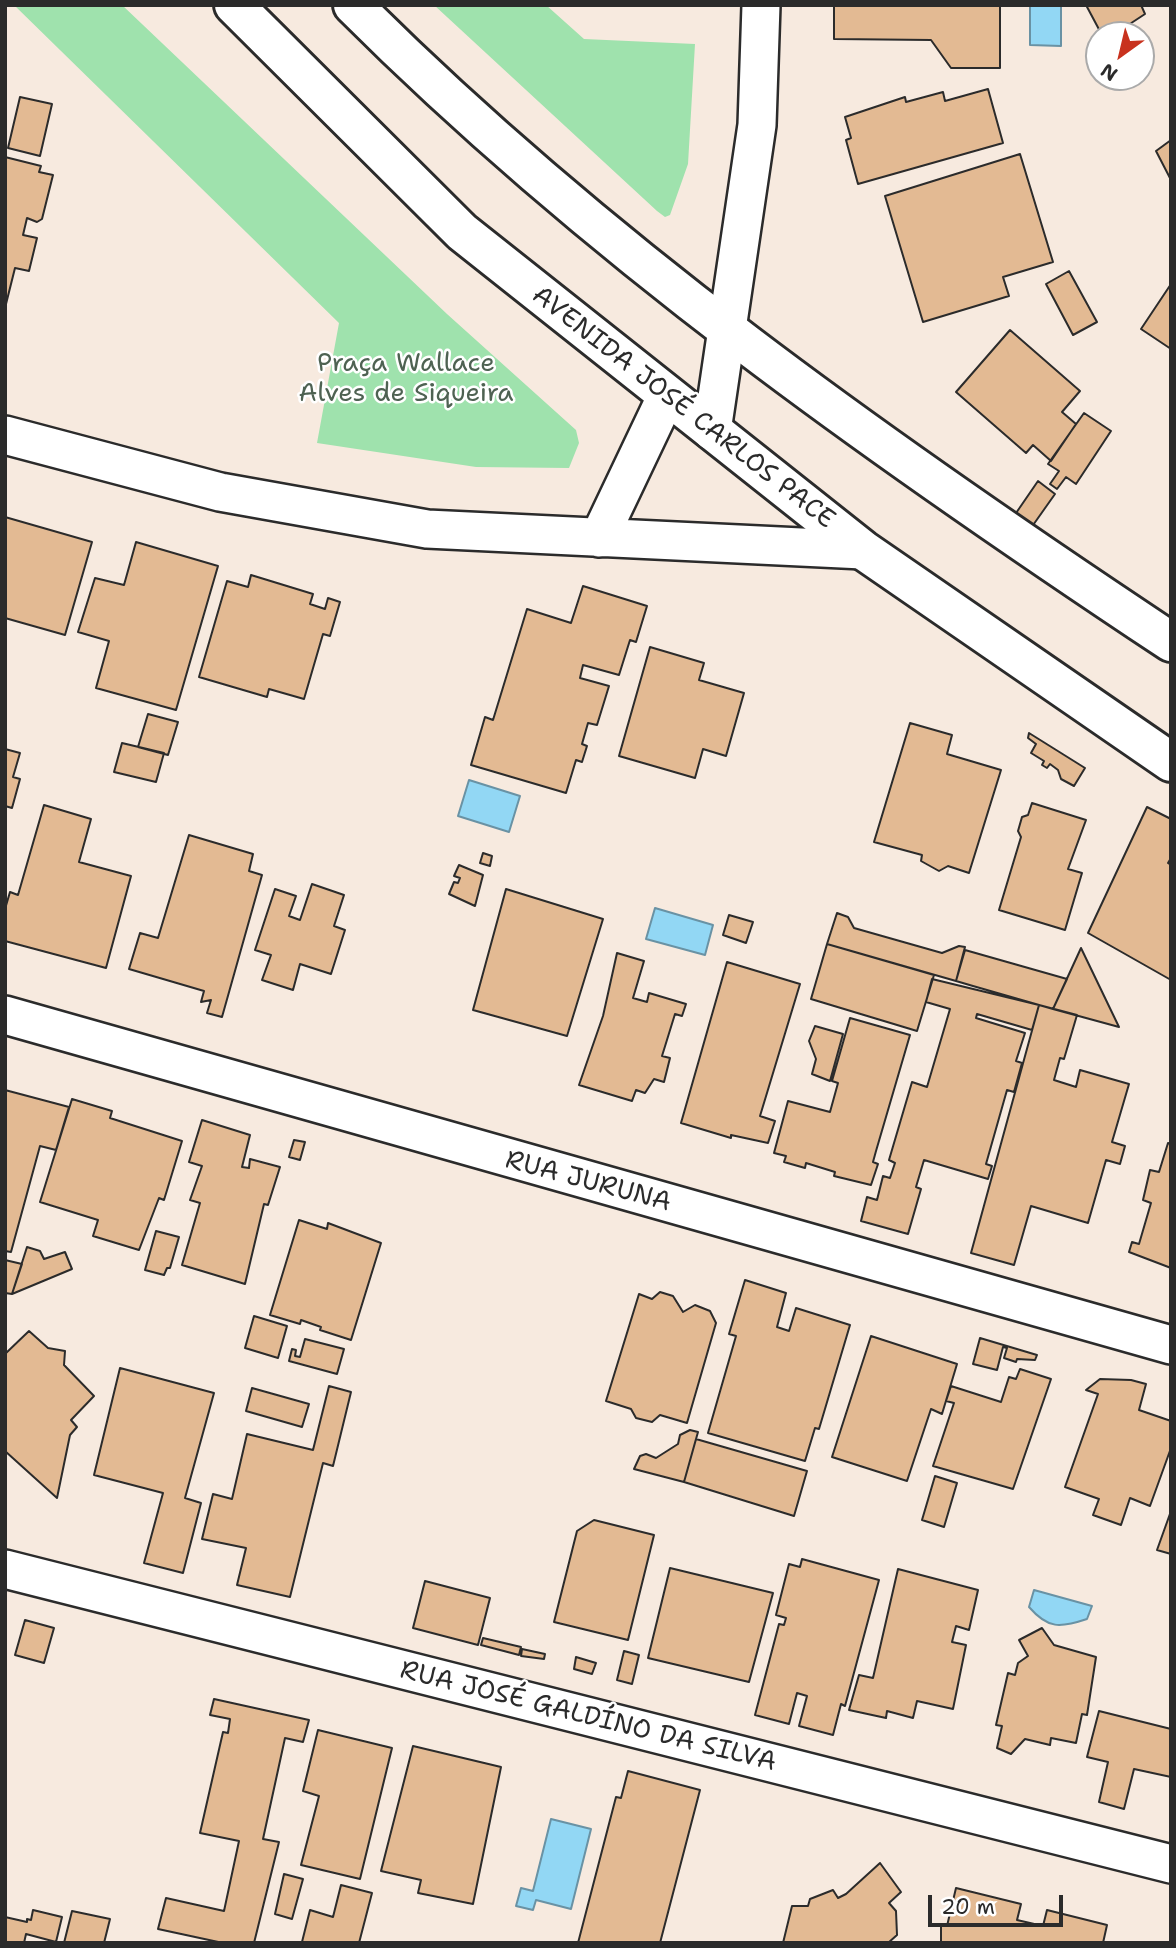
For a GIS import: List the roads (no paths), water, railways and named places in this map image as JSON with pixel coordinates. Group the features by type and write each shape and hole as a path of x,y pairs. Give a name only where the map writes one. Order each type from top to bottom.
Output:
{"main road":[{"name":"AVENIDA JOSÉ CARLOS PACE","path":"234,5 462,232 863,550 1171,762"},
{"path":"353,5 572,208 727,330 964,505 1171,642"}],"street":[{"path":"712,431 757,125 761,5"},
{"path":"599,538 667,395"},
{"path":"5,435 220,492 427,529 863,550"},
{"name":"RUA JURUNA","path":"5,1015 1171,1345"},
{"name":"RUA JOSÉ GALDÍNO DA SILVA","path":"5,1569 1171,1864"}],"water":[{"path":"1030,5 1061,5 1061,46 1030,45"},
{"path":"469,780 520,796 509,832 458,816"},
{"path":"655,908 713,925 705,955 646,939"},
{"path":"1034,1590 1092,1606 1087,1619 1062,1625 1049,1623 1029,1607"},
{"path":"551,1819 591,1829 571,1909 536,1900 533,1910 516,1906 521,1888 533,1891"}],"park label":[{"name":"Praça Wallace Alves de Siqueira","path":"406,379"}]}
